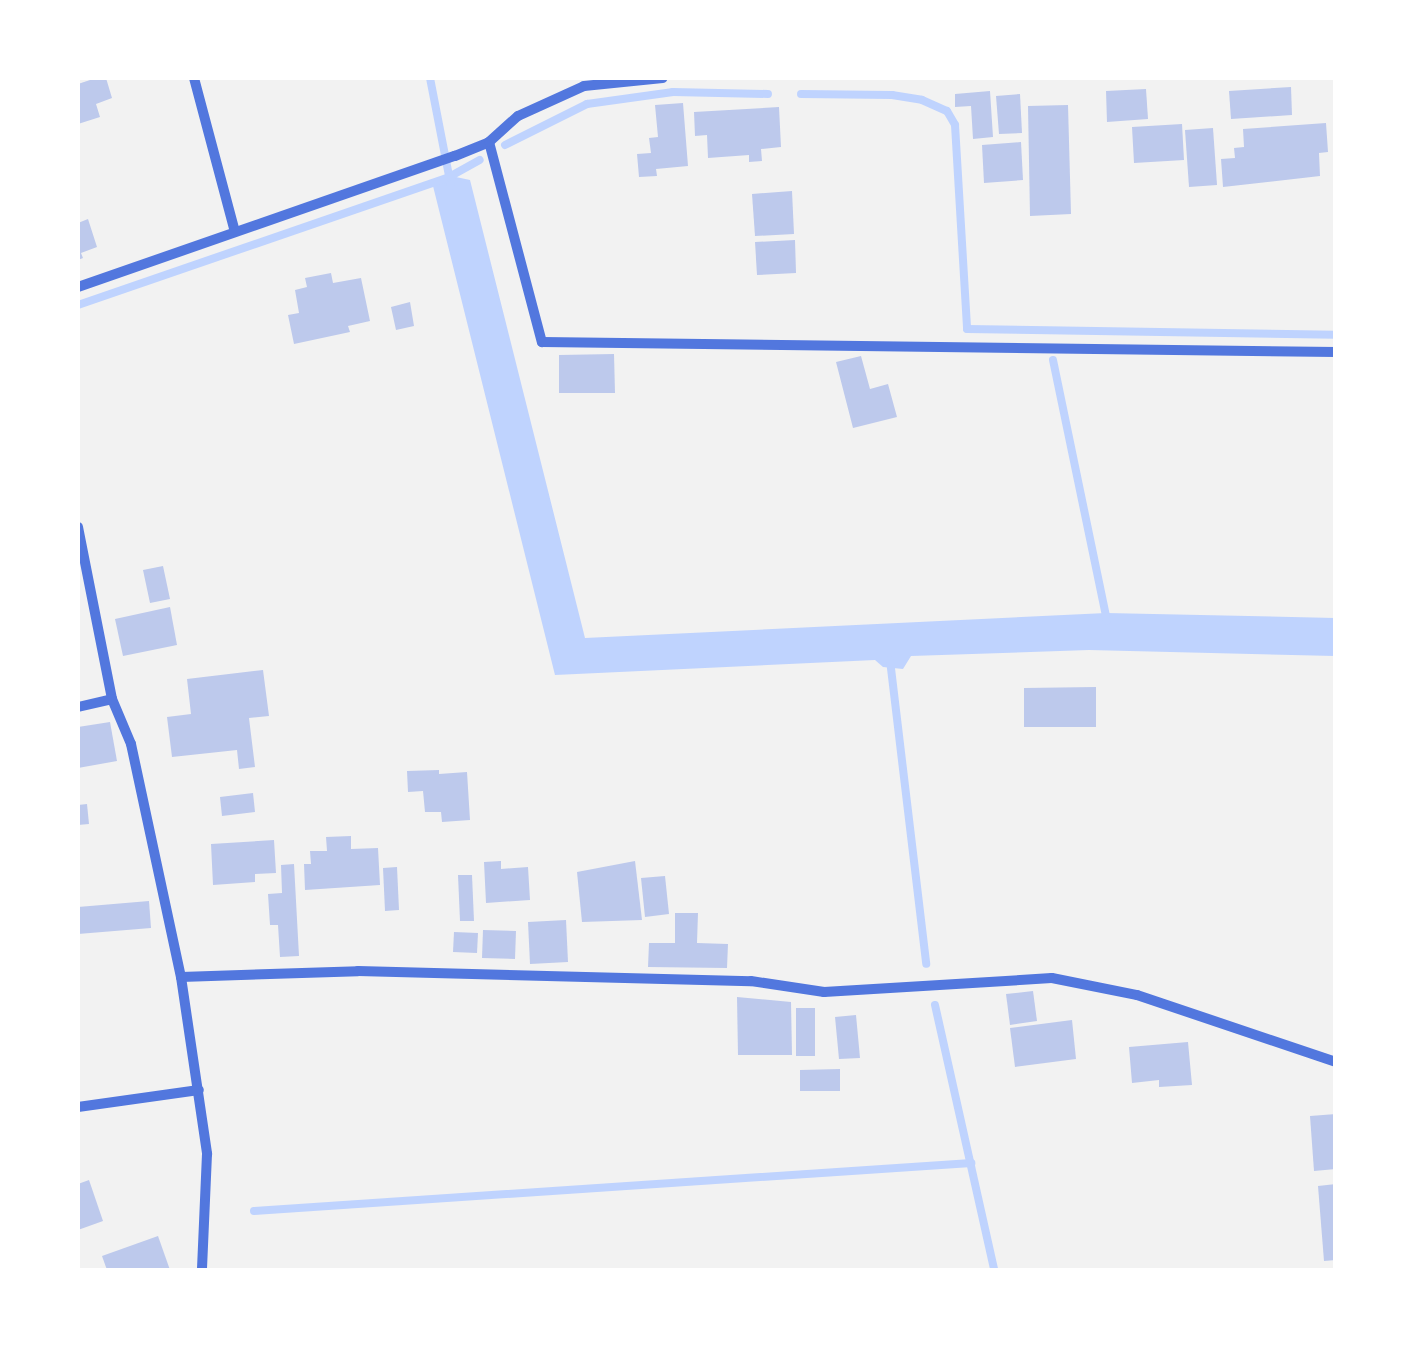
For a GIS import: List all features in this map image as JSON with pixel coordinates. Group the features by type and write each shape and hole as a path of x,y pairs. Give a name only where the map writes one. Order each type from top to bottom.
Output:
{"street":[{"path":"194,78 235,232"},
{"path":"78,287 455,156 489,142 518,116 584,82 664,78"},
{"path":"489,142 542,342 1336,352"},
{"path":"78,527 112,699 131,744 181,977 207,1154 202,1270"},
{"path":"78,707 112,699"},
{"path":"181,977 436,973 751,981 824,992 1052,978 1137,995 1336,1062"},
{"path":"78,1108 199,1090"}],"water":[{"path":"456,177 470,180 585,638 1106,613 1335,618 1335,656 1089,650 911,656 903,669 883,667 875,660 555,675 433,186"}],"building":[{"path":"106,78 112,98 96,104 100,117 78,124 78,84"},
{"path":"1291,87 1292,115 1231,119 1229,91"},
{"path":"1146,89 1148,119 1107,122 1106,91"},
{"path":"990,91 993,137 973,139 971,106 955,107 955,94"},
{"path":"1020,94 1022,133 999,134 996,96"},
{"path":"683,103 688,166 656,169 657,176 639,177 637,154 651,153 649,138 658,137 655,105"},
{"path":"1068,105 1071,214 1030,216 1028,106"},
{"path":"779,107 781,147 761,149 762,161 749,162 749,155 708,158 707,135 695,136 694,112"},
{"path":"1326,123 1328,152 1319,153 1320,176 1223,187 1221,159 1235,158 1234,148 1244,147 1243,129"},
{"path":"1182,124 1184,160 1134,163 1132,127"},
{"path":"1213,128 1217,185 1189,187 1185,130"},
{"path":"1021,142 1023,180 984,183 982,145"},
{"path":"792,191 794,234 755,236 752,194"},
{"path":"88,219 97,247 81,253 83,258 78,260 78,223"},
{"path":"795,240 796,273 757,275 755,242"},
{"path":"331,273 333,283 361,278 370,321 348,326 350,332 294,344 288,315 299,313 295,290 307,287 305,278"},
{"path":"410,302 414,326 396,330 391,307"},
{"path":"614,354 615,393 559,393 559,355"},
{"path":"861,356 870,389 888,384 897,417 853,428 836,362"},
{"path":"163,566 170,599 150,603 143,570"},
{"path":"170,607 177,645 123,656 115,619"},
{"path":"263,670 269,716 249,718 255,767 239,769 237,750 172,757 167,717 191,714 187,679"},
{"path":"1096,687 1096,727 1024,727 1024,688"},
{"path":"110,722 117,761 78,768 78,727"},
{"path":"439,770 439,774 467,772 470,820 442,822 441,812 425,812 423,791 408,792 407,771"},
{"path":"253,793 255,812 222,816 220,797"},
{"path":"87,804 89,824 78,825 78,805"},
{"path":"351,836 351,849 378,848 380,885 305,890 304,864 311,864 310,851 327,851 326,837"},
{"path":"274,840 276,873 255,874 255,882 213,885 211,844"},
{"path":"501,861 501,869 528,867 530,900 486,903 484,862"},
{"path":"635,861 642,920 582,922 577,872"},
{"path":"294,864 299,956 280,957 278,925 270,925 268,894 282,893 281,865"},
{"path":"397,867 399,910 385,911 383,868"},
{"path":"458,875 472,875 474,921 460,921"},
{"path":"665,876 669,914 645,917 641,878"},
{"path":"149,901 151,928 78,934 78,907"},
{"path":"675,913 698,913 697,943 728,944 727,968 648,967 649,943 675,943"},
{"path":"566,920 568,962 530,964 528,922"},
{"path":"483,930 516,931 515,959 482,958"},
{"path":"454,932 478,933 477,953 453,952"},
{"path":"1033,991 1037,1021 1010,1025 1006,994"},
{"path":"737,997 791,1002 792,1055 738,1055"},
{"path":"796,1008 815,1008 815,1056 796,1056"},
{"path":"856,1015 860,1058 839,1059 835,1017"},
{"path":"1072,1020 1076,1059 1015,1067 1010,1028"},
{"path":"1188,1042 1192,1085 1159,1087 1159,1080 1132,1083 1129,1047"},
{"path":"840,1069 840,1091 800,1091 800,1070"},
{"path":"1336,1114 1336,1169 1314,1171 1310,1116"},
{"path":"89,1180 103,1221 78,1230 78,1184"},
{"path":"1336,1184 1336,1260 1324,1261 1318,1186"},
{"path":"158,1236 170,1270 107,1270 102,1256"}],"waterway":[{"path":"430,78 451,186"},
{"path":"505,145 587,104 673,92 768,94"},
{"path":"801,94 892,95 922,100 947,111 955,125 967,329 1336,335"},
{"path":"78,305 449,177 480,160"},
{"path":"1053,360 1107,620"},
{"path":"890,660 926,964"},
{"path":"935,1005 994,1270"},
{"path":"254,1211 971,1163"}]}
